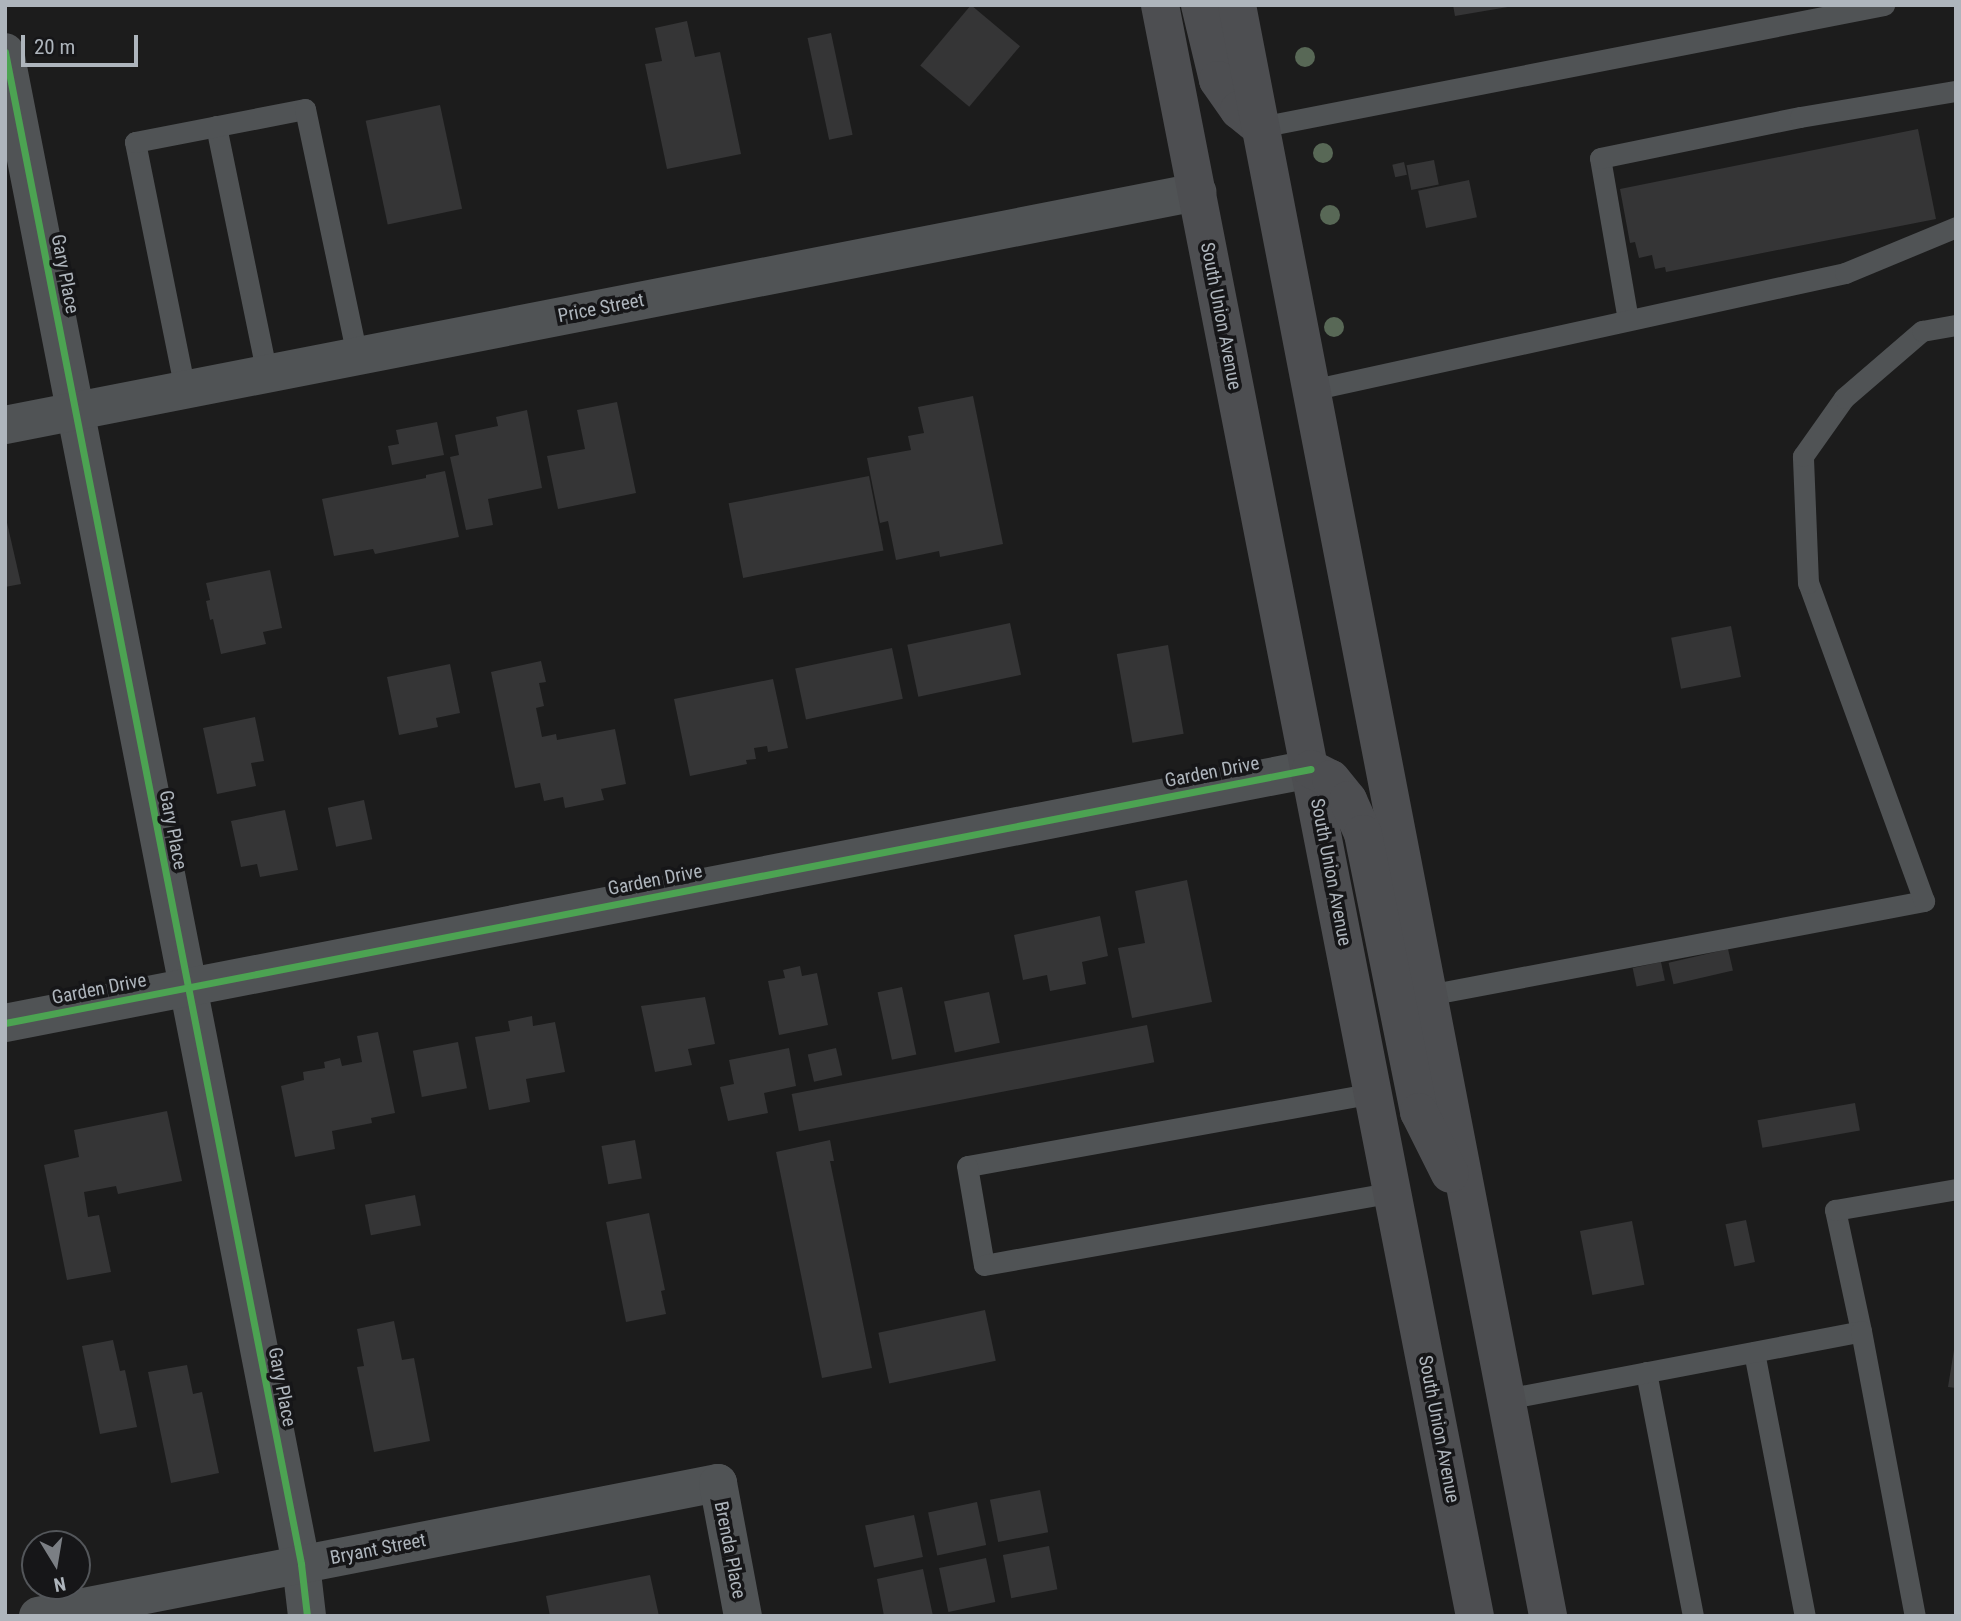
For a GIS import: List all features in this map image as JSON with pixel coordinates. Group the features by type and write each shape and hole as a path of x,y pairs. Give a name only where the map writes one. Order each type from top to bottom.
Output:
{"main road":[{"name":"South Union Avenue","path":"1160,5 1475,1616"},
{"path":"1200,5 1217,80 1238,110 1260,127"},
{"path":"1237,5 1548,1616"},
{"path":"1311,769 1331,779 1348,800 1363,834 1419,1112 1470,1213"}],"street":[{"name":"Gary Place","path":"5,52 301,1564 307,1616"},
{"name":"Price Street","path":"5,425 1196,192"},
{"name":"Garden Drive","path":"5,1023 1311,769"},
{"name":"Bryant Street","path":"38,1616 718,1483"},
{"name":"Brenda Place","path":"718,1483 743,1616"}],"lane":[{"path":"1260,127 1884,5"},
{"path":"1628,320 1600,158 1800,117 1956,91"},
{"path":"186,390 135,142 305,109 357,356"},
{"path":"216,126 267,374"},
{"path":"1311,390 1845,273 1956,228"},
{"path":"1428,995 1924,901 1808,583 1803,456 1844,398 1923,331 1956,325"},
{"path":"1374,1093 967,1166 984,1265 1393,1192"},
{"path":"1915,1616 1861,1331 1835,1210 1956,1189"},
{"path":"1506,1399 1861,1331"},
{"path":"1754,1352 1805,1616"},
{"path":"1646,1372 1693,1616"}],"building":[{"path":"971,5 1020,46 969,107 920,66"},
{"path":"1453,5 1508,5 1508,7 1455,16"},
{"path":"687,21 695,57 720,52 741,154 667,169 645,64 662,61 655,28"},
{"path":"831,33 853,135 829,140 808,38"},
{"path":"440,105 462,209 388,224 366,121"},
{"path":"1918,129 1936,219 1666,272 1665,267 1655,269 1652,255 1639,258 1635,242 1630,243 1620,189"},
{"path":"1434,160 1439,185 1411,190 1407,165"},
{"path":"1404,162 1407,175 1395,177 1392,165"},
{"path":"1469,180 1477,217 1426,228 1418,191"},
{"path":"973,396 1003,544 940,557 939,551 896,560 888,521 880,523 867,458 911,450 908,436 924,433 918,407"},
{"path":"617,402 636,493 558,509 547,456 585,449 577,410"},
{"path":"527,410 542,488 488,499 493,525 466,530 450,457 459,455 455,435 498,426 496,417"},
{"path":"437,422 444,455 392,465 388,446 399,444 396,430"},
{"path":"445,471 459,537 375,554 373,549 334,556 322,499 426,478 426,475"},
{"path":"869,476 884,551 743,578 729,503"},
{"path":"5,514 21,584 5,587"},
{"path":"270,570 282,628 263,632 266,644 221,654 213,619 210,620 206,601 210,600 206,583"},
{"path":"1010,623 1021,675 918,697 907,645"},
{"path":"1731,626 1741,677 1681,689 1671,638"},
{"path":"1168,645 1184,734 1132,743 1117,654"},
{"path":"892,648 903,699 806,719 795,669"},
{"path":"541,661 546,682 539,683 544,706 536,708 542,737 556,734 557,740 615,729 626,784 601,789 604,800 565,808 563,797 544,801 540,783 515,788 491,672"},
{"path":"450,664 460,713 436,718 438,727 399,735 387,677"},
{"path":"773,679 788,748 768,752 767,746 754,748 756,759 746,760 747,764 690,776 674,699"},
{"path":"255,717 264,761 251,763 256,786 217,794 203,728"},
{"path":"364,800 372,839 336,847 328,808"},
{"path":"285,810 298,870 260,877 257,864 241,867 231,821"},
{"path":"1187,880 1212,1002 1132,1018 1118,948 1145,943 1135,891"},
{"path":"1100,916 1108,956 1082,962 1086,984 1050,991 1047,975 1023,980 1014,935"},
{"path":"1728,949 1733,970 1674,984 1669,963"},
{"path":"1661,962 1665,981 1637,987 1633,968"},
{"path":"800,966 802,976 817,973 828,1025 779,1035 768,981 785,978 783,970"},
{"path":"902,987 916,1054 892,1060 878,992"},
{"path":"989,992 1000,1043 955,1052 944,1002"},
{"path":"705,997 715,1044 688,1049 692,1065 655,1072 641,1006"},
{"path":"532,1016 533,1026 555,1022 565,1072 526,1079 530,1102 489,1110 475,1037 510,1031 508,1021"},
{"path":"1147,1025 1154,1062 799,1131 792,1094"},
{"path":"378,1032 395,1113 371,1118 372,1123 332,1131 335,1149 295,1157 281,1086 304,1080 303,1072 325,1068 324,1062 340,1058 342,1066 362,1062 357,1036"},
{"path":"458,1042 467,1088 422,1097 413,1051"},
{"path":"789,1048 796,1086 764,1093 768,1113 728,1121 720,1087 734,1084 729,1060"},
{"path":"836,1048 842,1075 814,1082 808,1055"},
{"path":"1855,1103 1860,1131 1762,1148 1758,1120"},
{"path":"167,1111 182,1181 118,1194 116,1186 84,1192 88,1217 99,1215 111,1272 67,1280 44,1165 79,1157 74,1130"},
{"path":"635,1140 642,1178 608,1184 602,1146"},
{"path":"830,1140 834,1161 830,1161 872,1368 822,1378 776,1152"},
{"path":"415,1195 421,1225 371,1235 365,1205"},
{"path":"649,1213 665,1290 661,1291 666,1314 626,1322 606,1222"},
{"path":"1746,1220 1755,1262 1734,1266 1725,1224"},
{"path":"1632,1221 1644,1285 1592,1295 1580,1231"},
{"path":"985,1310 996,1361 889,1384 878,1333"},
{"path":"394,1321 402,1360 414,1358 430,1441 374,1452 357,1367 364,1366 357,1329"},
{"path":"113,1340 120,1371 125,1370 137,1427 100,1434 82,1346"},
{"path":"1956,1350 1956,1388 1948,1387"},
{"path":"187,1365 193,1394 202,1392 219,1473 171,1483 148,1372"},
{"path":"1040,1490 1048,1532 998,1542 990,1500"},
{"path":"977,1502 986,1545 937,1555 928,1512"},
{"path":"914,1515 923,1557 874,1567 865,1525"},
{"path":"1049,1546 1057,1589 1011,1598 1003,1555"},
{"path":"986,1558 995,1602 948,1612 939,1568"},
{"path":"923,1569 933,1616 884,1616 877,1579"},
{"path":"650,1575 659,1616 550,1616 546,1596"}],"cycle path":[{"path":"5,52 301,1564 307,1616"},
{"path":"5,1023 1311,769"}]}
